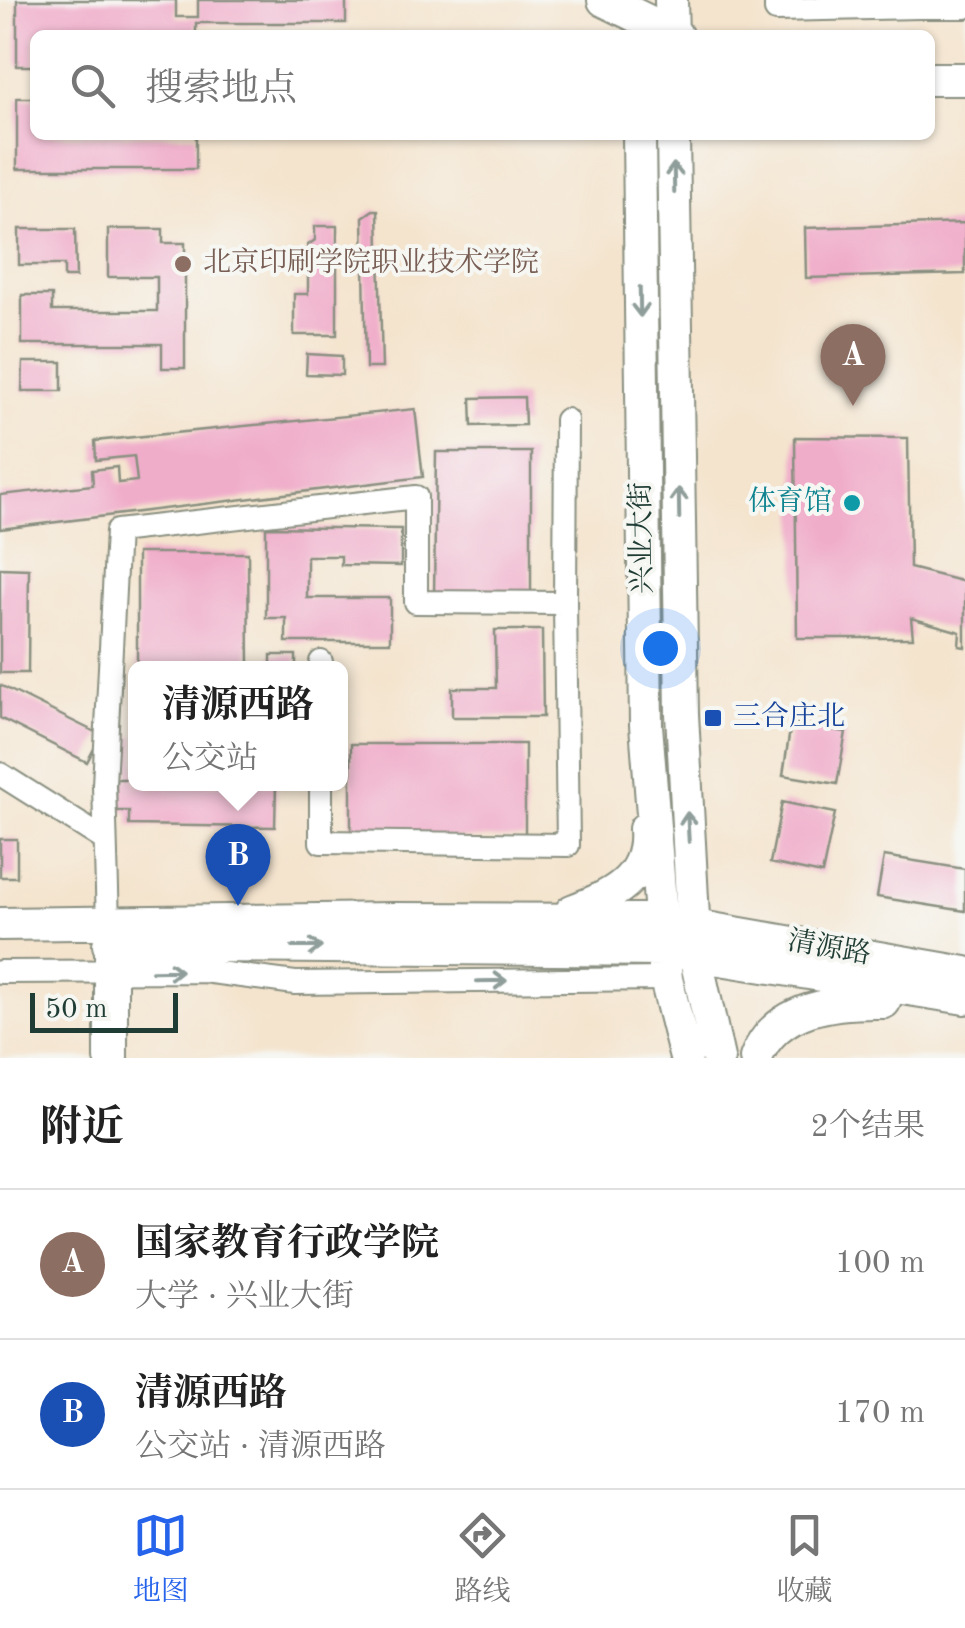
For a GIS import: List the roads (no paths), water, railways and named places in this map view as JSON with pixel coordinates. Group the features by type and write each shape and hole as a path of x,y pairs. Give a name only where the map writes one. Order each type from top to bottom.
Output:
{"main road":[{"path":"604,0 665,30"},
{"path":"671,0 673,30"},
{"path":"935,79 965,79"},
{"name":"兴业大街","path":"638,140 646,725 654,808 676,946 686,1058"},
{"name":"兴业大街","path":"673,140 682,714 676,946 718,1058"},
{"path":"0,924 110,947 531,918 571,911 610,897 630,879 642,860 646,838 642,782 646,725"},
{"path":"531,918 676,946"},
{"path":"0,946 676,946"},
{"name":"清源路","path":"676,946 965,973"},
{"name":"清源路","path":"676,946 965,1001"},
{"path":"110,947 111,1058"},
{"path":"756,1058 762,1042 785,1022 817,1006 846,1001 965,1001"}],"street":[{"path":"776,0 776,10 920,4 965,7"},
{"path":"321,791 321,842 568,845 566,420"},
{"path":"0,972 110,947 104,785 117,531 416,497 416,602 564,604"},
{"path":"0,774 105,840"}],"place":[{"name":"北京印刷学院职业技术学院","path":"183,264"},
{"name":"国家教育行政学院","path":"853,406"},
{"name":"体育馆","path":"852,503"},
{"name":"三合庄北","path":"713,718"},
{"name":"清源西路","path":"238,906"}]}
